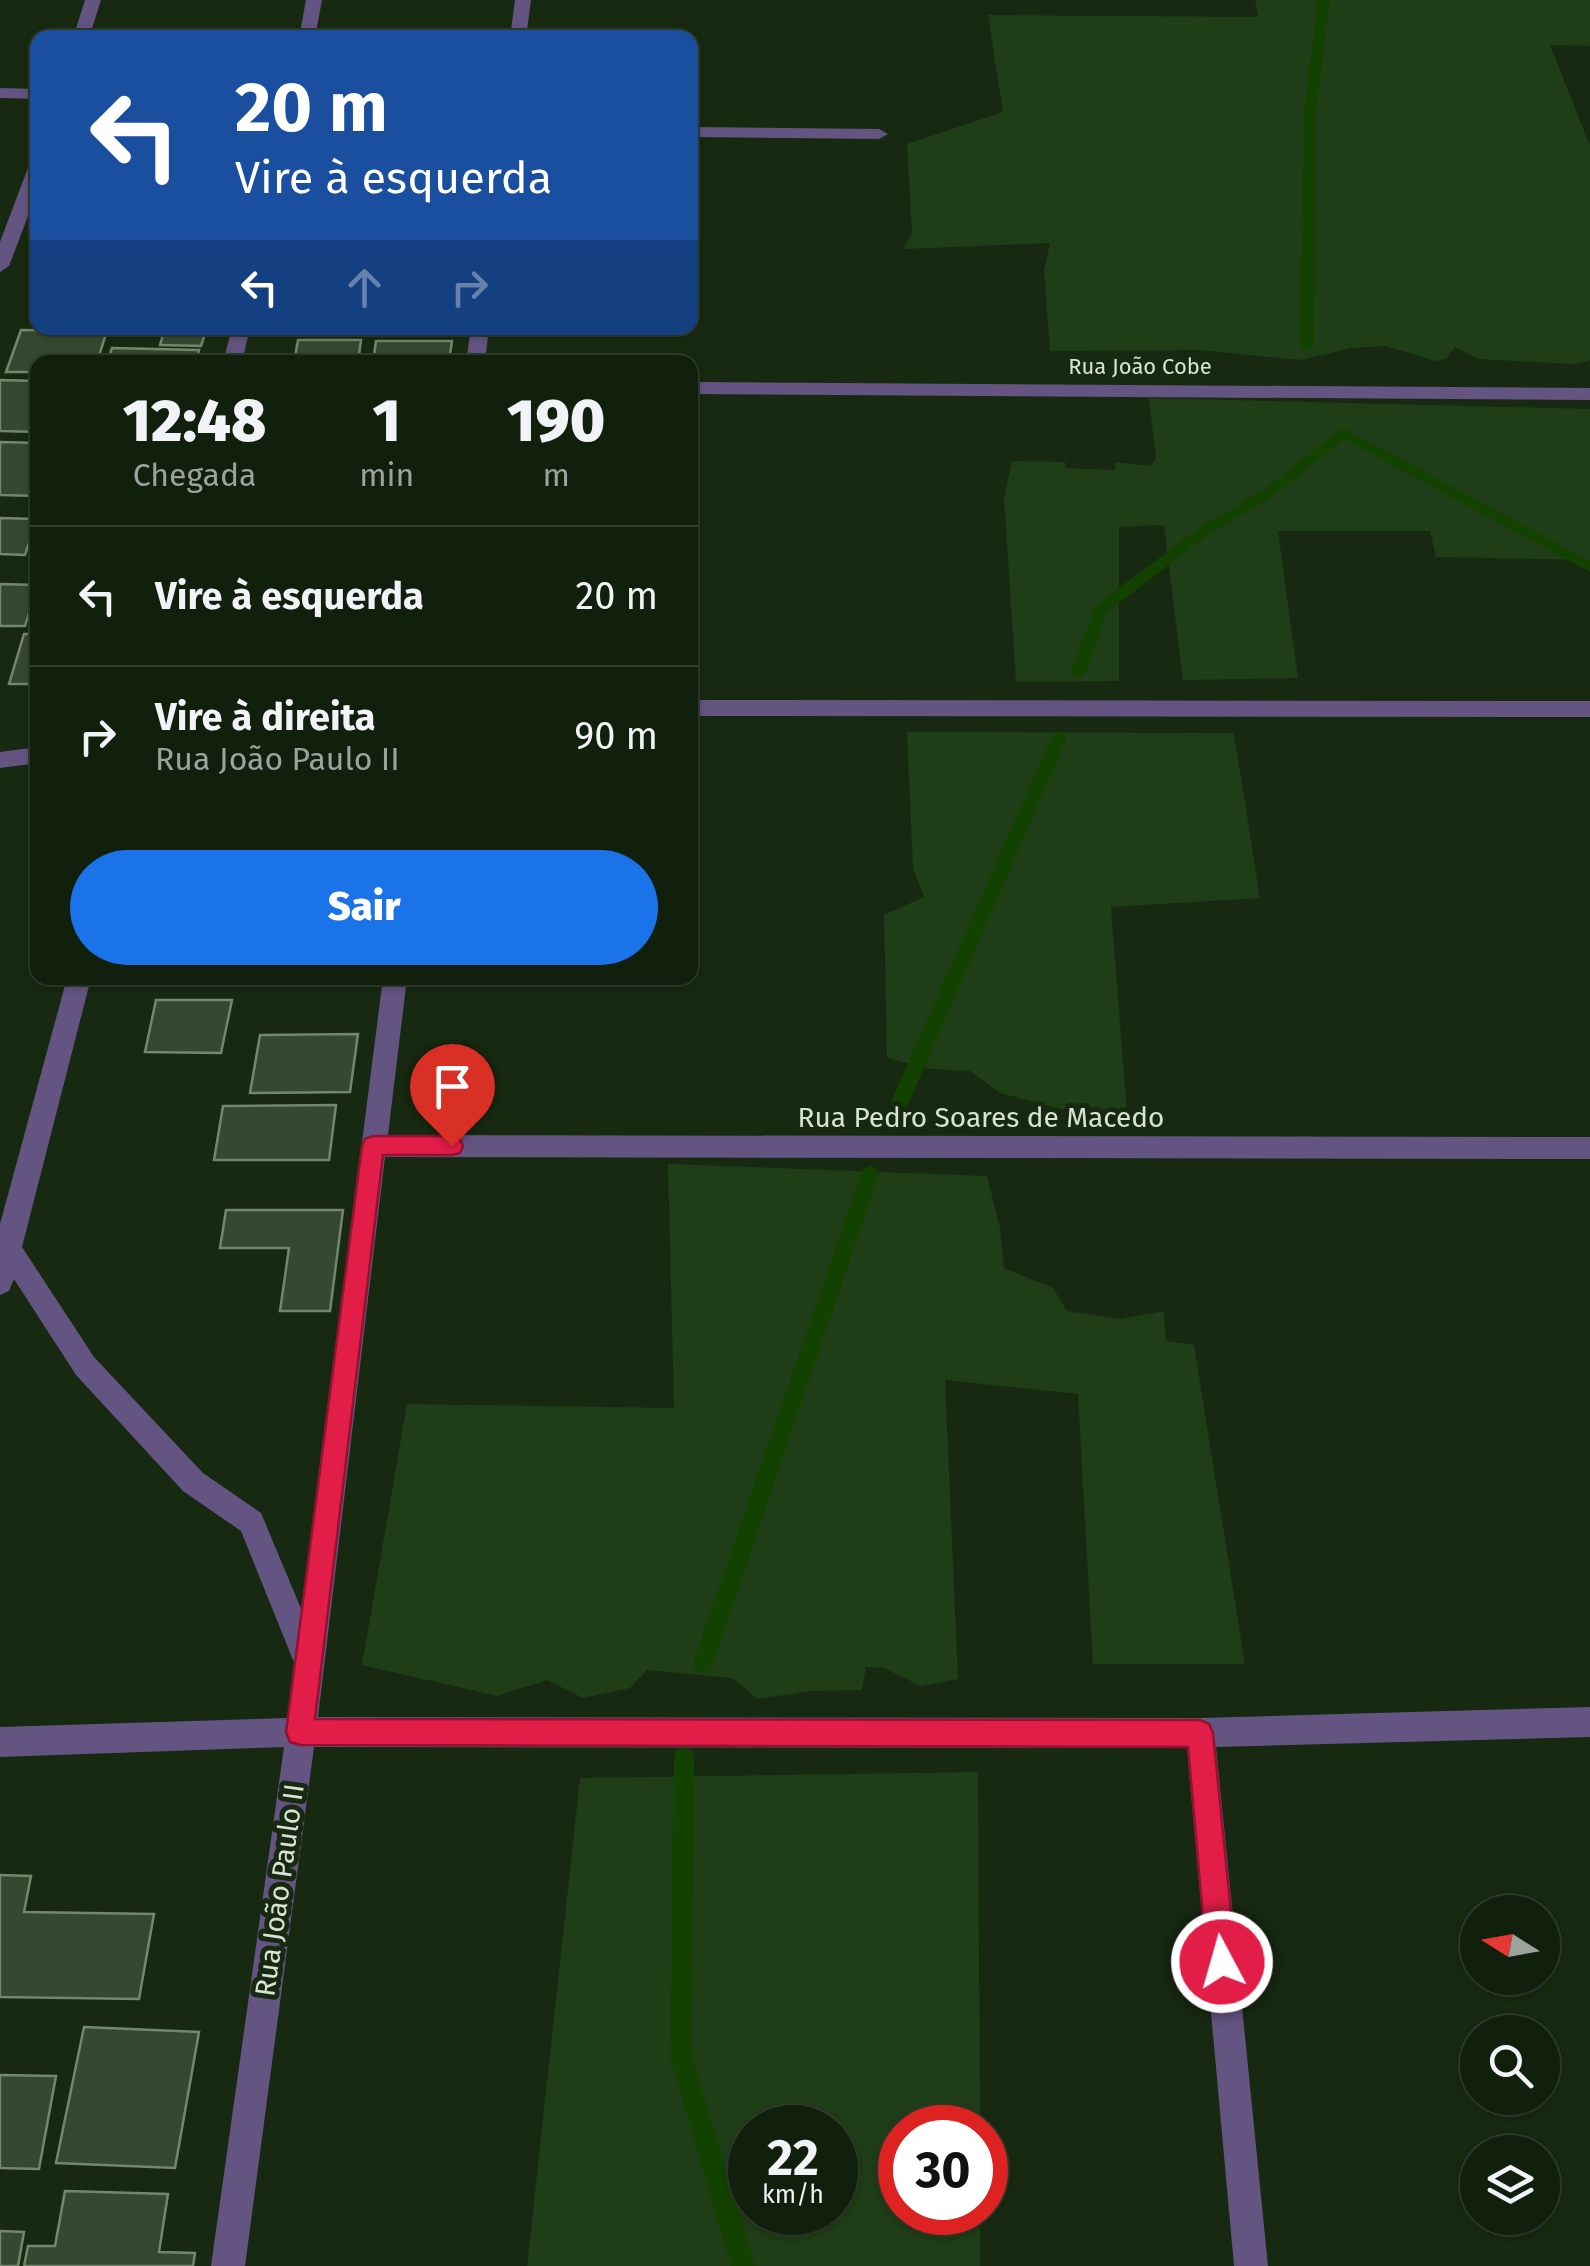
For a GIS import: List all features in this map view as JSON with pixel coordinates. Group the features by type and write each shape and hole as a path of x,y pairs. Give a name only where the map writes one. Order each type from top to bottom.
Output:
{"street":[{"path":"83,30 93,0"},
{"path":"308,30 314,0"},
{"path":"519,30 523,0"},
{"path":"0,93 30,94"},
{"path":"698,132 879,134"},
{"path":"0,266 30,187"},
{"name":"Rua João Cobe","path":"698,388 1590,394"},
{"path":"698,708 1590,709"},
{"path":"0,760 30,756"},
{"path":"0,1284 4,1243 77,985"},
{"name":"Rua João Paulo II","path":"228,2266 310,1664 394,985"},
{"name":"Rua Pedro Soares de Macedo","path":"373,1146 1590,1148"},
{"path":"4,1243 85,1366 193,1482 251,1522 310,1664"},
{"path":"0,1742 300,1732 1200,1733 1590,1722"},
{"path":"1200,1733 1251,2266"}],"green space":[{"path":"1255,0 1590,0 1590,46 1550,45 1590,146 1590,360 1573,364 1478,359 1455,347 1446,359 1435,361 1385,346 1352,348 1300,360 1198,350 1050,351 1044,271 1050,243 903,249 912,233 907,144 1003,112 988,15 1258,17"},
{"path":"1149,398 1590,409 1590,560 1436,557 1430,531 1278,531 1298,678 1183,680 1164,525 1119,527 1119,681 1016,682 1004,497 1012,461 1065,462 1066,468 1115,470 1115,462 1150,466 1156,459"},
{"path":"907,732 1234,733 1260,898 1111,907 1127,1114 1076,1113 1000,1093 970,1071 932,1069 887,1058 884,915 924,897 913,869"},
{"path":"668,1164 987,1176 1000,1228 1004,1268 1053,1288 1067,1311 1119,1319 1164,1311 1166,1341 1194,1345 1245,1664 1093,1664 1078,1394 945,1380 958,1679 921,1686 884,1668 866,1667 862,1690 810,1691 758,1699 732,1678 647,1670 630,1688 583,1698 547,1680 497,1696 362,1665 407,1404 674,1408"},
{"path":"978,1772 980,2105 878,2105 878,2235 980,2235 980,2266 527,2266 580,1778"}],"building":[{"path":"21,330 30,330 30,335 106,335 99,355 30,355 30,372 6,372"},
{"path":"163,335 205,335 201,346 160,345"},
{"path":"298,340 361,340 359,355 295,355"},
{"path":"376,341 452,341 450,355 374,355"},
{"path":"112,348 199,350 198,355 110,355"},
{"path":"0,380 30,381 30,432 0,431"},
{"path":"0,442 30,443 30,496 0,495"},
{"path":"0,518 30,519 25,555 0,554"},
{"path":"0,584 30,585 30,610 25,626 0,626"},
{"path":"24,634 30,634 30,684 9,684"},
{"path":"156,1000 232,1000 221,1053 145,1052"},
{"path":"358,1034 350,1092 250,1093 260,1035"},
{"path":"336,1105 329,1160 214,1160 223,1106"},
{"path":"226,1210 343,1210 330,1311 280,1311 289,1248 220,1248"},
{"path":"0,1875 31,1876 24,1912 154,1914 139,1999 0,1997"},
{"path":"84,2027 199,2032 175,2168 56,2163"},
{"path":"0,2075 56,2076 39,2169 0,2168"},
{"path":"65,2191 168,2194 159,2252 195,2253 193,2266 24,2266 28,2246 55,2246"},
{"path":"0,2231 24,2232 18,2266 0,2266"}],"waterway":[{"path":"1307,347 1310,113 1324,0"},
{"path":"1078,672 1101,609 1206,530 1268,493 1343,433 1590,567"},
{"path":"900,1102 1059,738"},
{"path":"703,1663 870,1174"},
{"path":"684,1757 681,2057 743,2266"}],"route":[{"path":"452,1146 373,1146 300,1732 1200,1733 1222,1962"}]}
